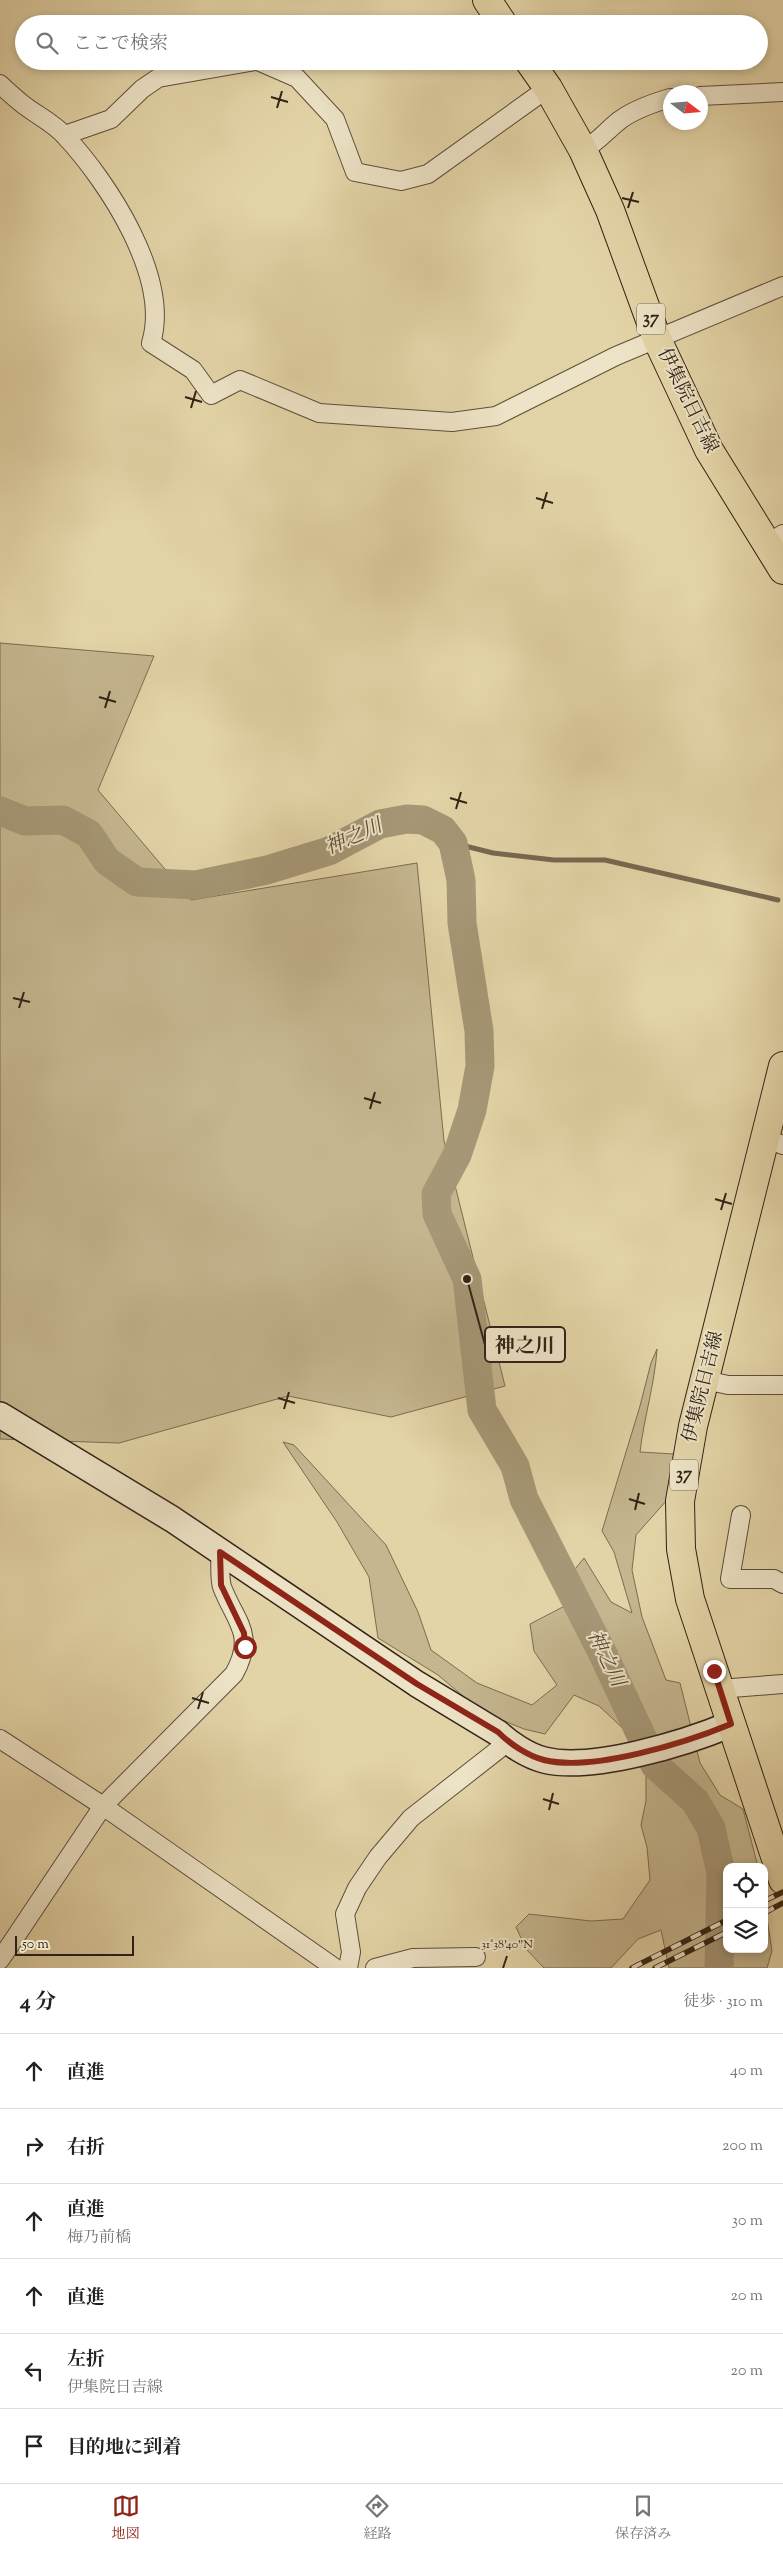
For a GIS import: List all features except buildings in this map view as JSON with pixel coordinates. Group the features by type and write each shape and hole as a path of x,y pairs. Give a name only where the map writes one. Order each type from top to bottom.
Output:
{"main road":[{"path":"487,0 497,15"},
{"name":"伊集院日吉線","path":"535,70 548,88 583,150 610,210 657,339 710,450 775,538 783,570"},
{"name":"伊集院日吉線","path":"783,1066 774,1142 705,1380 685,1468 680,1501 681,1549 690,1599 783,1880"}],"street":[{"path":"64,135 110,119 142,89 158,78 204,70"},
{"path":"277,70 296,78 334,119 355,172 401,181 428,174 548,88"},
{"path":"0,84 20,102 64,135 103,180 121,211 148,272 157,326 151,343 193,370 211,395 240,380 319,413 452,422 496,416 616,356 783,286"},
{"path":"708,96 783,92"},
{"path":"583,150 592,145 620,120 649,104 663,100"},
{"path":"705,1380 728,1385 783,1385"},
{"path":"0,1415 172,1520 417,1684 498,1732 508,1742 543,1760 572,1764 637,1754 731,1724"},
{"path":"741,1515 730,1579 774,1579 783,1584"},
{"path":"0,1960 103,1806 234,1674 240,1664 245,1647 244,1633 221,1585 220,1552"},
{"path":"719,1690 783,1684"},
{"path":"0,1739 103,1806 335,1968"},
{"path":"348,1968 351,1952 345,1914 357,1888 378,1857 411,1818 508,1742"},
{"path":"375,1968 413,1958 476,1957"}],"shaded area":[{"path":"0,643 154,656 98,790 191,900 417,863 444,1141 505,1386 391,1417 288,1396 119,1443 0,1439"},
{"path":"657,1349 640,1452 674,1454 667,1500 636,1535 632,1570 642,1617 666,1680 680,1683 700,1763 720,1795 743,1809 757,1863 723,1863 723,1953 768,1953 768,1925 772,1951 767,1968 669,1968 661,1930 638,1939 611,1968 544,1968 526,1949 516,1927 529,1914 591,1921 623,1919 650,1880 647,1847 641,1825 646,1801 646,1769 643,1761 628,1733 599,1706 574,1695 545,1734 524,1729 482,1712 438,1675 378,1638 369,1577 337,1522 283,1442 294,1445 386,1545 418,1612 431,1650 477,1683 532,1705 557,1685 534,1651 530,1624 582,1597 571,1574 584,1558 611,1602 632,1613 614,1552 602,1531 651,1363"}],"waterway":[{"name":"神之川","path":"0,811 25,821 63,820 89,834 107,861 137,882 196,885 267,870 329,851 380,824 407,819 423,820 443,830 453,843 461,880 462,923 479,1031 480,1066 472,1110 457,1155 436,1194 437,1214 467,1279 482,1410 515,1466 524,1499 603,1654 655,1765 695,1801 711,1828 721,1873 719,1968"},
{"path":"453,843 493,853 554,860 605,860 778,900"}],"railway":[{"path":"768,1899 783,1892"},
{"path":"768,1911 783,1903"},
{"path":"632,1968 723,1922"},
{"path":"655,1968 723,1934"}],"place":[{"name":"神之川","path":"467,1279"}],"route":[{"path":"245,1647 244,1633 221,1585 220,1552 417,1684 498,1732 508,1742 543,1760 572,1764 637,1754 731,1724 714,1671"}]}
